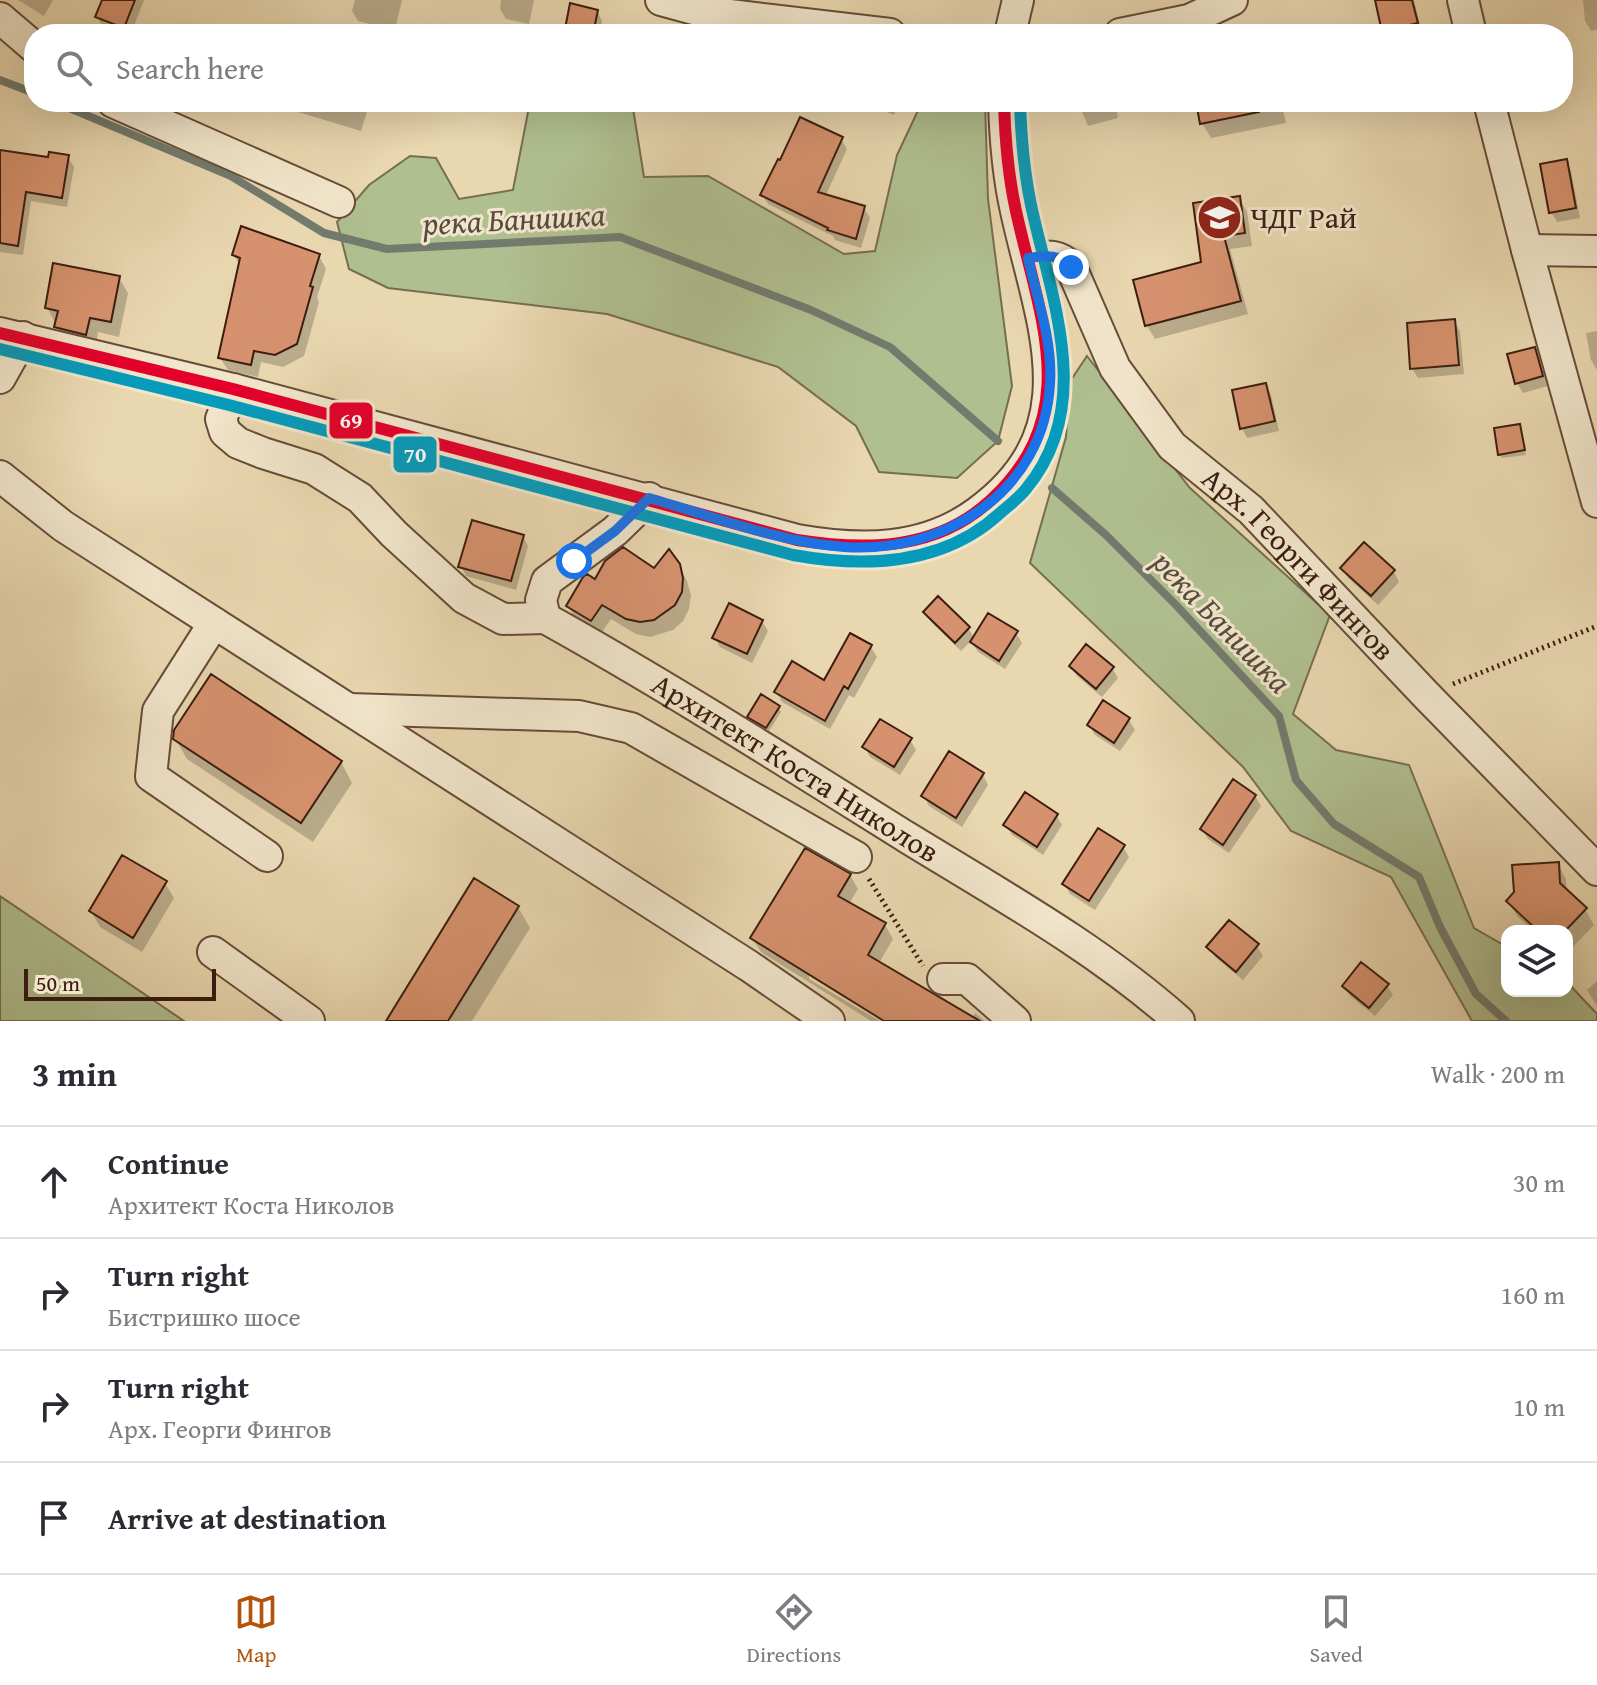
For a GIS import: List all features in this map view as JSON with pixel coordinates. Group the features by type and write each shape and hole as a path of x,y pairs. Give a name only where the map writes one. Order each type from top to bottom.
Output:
{"street":[{"path":"661,0 705,12 806,24"},
{"path":"1012,24 1018,0"},
{"path":"1169,24 1189,20 1232,0"},
{"path":"1463,0 1469,24"},
{"path":"0,18 24,38"},
{"path":"136,112 339,202"},
{"path":"0,378 12,335 233,389 797,540 846,547 877,547 935,536 964,522 1013,481 1032,451 1044,418 1050,384 1048,341 1006,160 1004,112"},
{"path":"1492,112 1597,502"},
{"path":"1527,250 1597,251"},
{"name":"Арх. Георги Фингов","path":"1028,258 1063,258 1071,267 1115,368 1172,446 1251,510 1597,870"},
{"path":"233,389 221,419 225,432 238,443 314,469 360,498 464,598 503,619 545,618 541,600 547,581 615,531 649,498"},
{"path":"0,476 63,526 749,966 829,1021"},
{"name":"Архитект Коста Николов","path":"545,618 707,713 1026,911 1138,984 1179,1021"},
{"path":"214,623 158,711 151,776 267,856"},
{"path":"348,709 579,716 631,728 856,857"},
{"path":"213,952 309,1021"},
{"path":"943,979 967,979 1015,1021"}],"path":[{"path":"1426,695 1597,626"},
{"path":"856,857 925,970 943,979"}],"green space":[{"path":"528,112 634,112 644,177 708,176 844,254 875,251 897,155 917,112 985,112 988,199 1012,386 998,441 957,478 879,472 856,426 778,367 607,314 388,288 349,269 337,222 369,185 410,156 436,158 459,199 513,190"},
{"path":"1087,356 1190,488 1330,615 1293,714 1336,750 1409,765 1474,928 1501,944 1501,997 1573,997 1573,988 1597,1014 1597,1021 1472,1021 1391,877 1291,831 1243,767 1030,563 1066,437 1069,383"},
{"path":"0,896 184,1021 0,1021"}],"building":[{"path":"102,0 135,0 126,24 113,24 95,17"},
{"path":"1375,0 1412,0 1418,23 1380,24"},
{"path":"570,3 598,10 595,24 566,24"},
{"path":"1198,112 1259,112 1200,124"},
{"path":"800,117 843,137 818,192 865,206 856,239 827,230 760,195"},
{"path":"0,150 48,157 49,152 69,155 62,198 26,192 18,246 0,243"},
{"path":"1567,159 1576,208 1549,213 1540,164"},
{"path":"1240,196 1245,233 1224,236 1241,301 1145,326 1133,280 1201,262 1193,203"},
{"path":"241,226 320,254 297,344 275,355 254,351 251,365 218,358 240,258 232,255"},
{"path":"53,263 120,276 111,322 90,318 86,335 54,327 58,311 45,308"},
{"path":"1455,319 1459,365 1410,369 1407,323"},
{"path":"1535,347 1543,376 1515,384 1507,354"},
{"path":"1266,383 1275,421 1240,429 1232,390"},
{"path":"1520,424 1525,450 1498,455 1494,428"},
{"path":"472,520 524,535 511,581 458,567"},
{"path":"1364,542 1395,570 1371,596 1340,568"},
{"path":"623,547 654,568 669,549 680,564 683,578 682,592 675,605 654,620 640,622 626,619 602,605 591,621 566,606 583,577 587,574 595,579 605,561"},
{"path":"938,596 970,627 955,643 923,612"},
{"path":"729,603 763,620 747,654 712,638"},
{"path":"988,613 1018,631 999,661 970,642"},
{"path":"850,633 872,645 848,689 844,686 825,721 774,692 792,661 824,680"},
{"path":"1086,644 1114,667 1096,689 1069,666"},
{"path":"211,674 342,761 301,823 173,739 174,730"},
{"path":"761,694 780,706 766,728 747,717"},
{"path":"1103,700 1130,718 1114,743 1087,725"},
{"path":"880,719 912,738 894,767 862,747"},
{"path":"949,751 984,773 956,818 921,796"},
{"path":"1233,779 1256,795 1223,845 1200,829"},
{"path":"1025,792 1058,814 1037,847 1003,825"},
{"path":"1098,828 1125,845 1089,901 1062,884"},
{"path":"805,848 851,874 838,896 886,923 868,955 980,1021 884,1021 750,938"},
{"path":"122,855 167,881 133,938 89,911"},
{"path":"1559,862 1560,883 1587,908 1571,925 1532,925 1506,901 1514,892 1512,865"},
{"path":"474,878 519,906 448,1021 386,1021"},
{"path":"1229,920 1259,944 1236,972 1206,947"},
{"path":"1361,962 1389,984 1369,1008 1342,986"}],"waterway":[{"name":"река Банишка","path":"0,80 24,89"},
{"name":"река Банишка","path":"79,112 231,176 324,233 387,249 620,237 811,310 890,347 998,441"},
{"name":"река Банишка","path":"1052,488 1106,535 1176,605 1279,716 1296,780 1334,824 1419,877 1440,927 1476,994 1506,1021"}],"transit line":[{"name":"69","path":"0,333 233,389 797,540 875,545 924,538 970,517 991,500 1020,467 1038,433 1046,398 1047,363 1043,326 1013,197 1005,112"},
{"name":"70","path":"0,349 229,405 793,555 875,561 928,553 977,531 1020,496 1047,456 1059,422 1064,387 1062,350 1057,314 1029,192 1021,112"}],"place":[{"name":"ЧДГ Рай","path":"1219,218"}],"route":[{"path":"574,561 615,531 649,498 797,540 846,547 908,543 935,536 964,522 1013,481 1032,451 1044,418 1050,384 1048,341 1028,258 1063,258 1071,267"}]}
